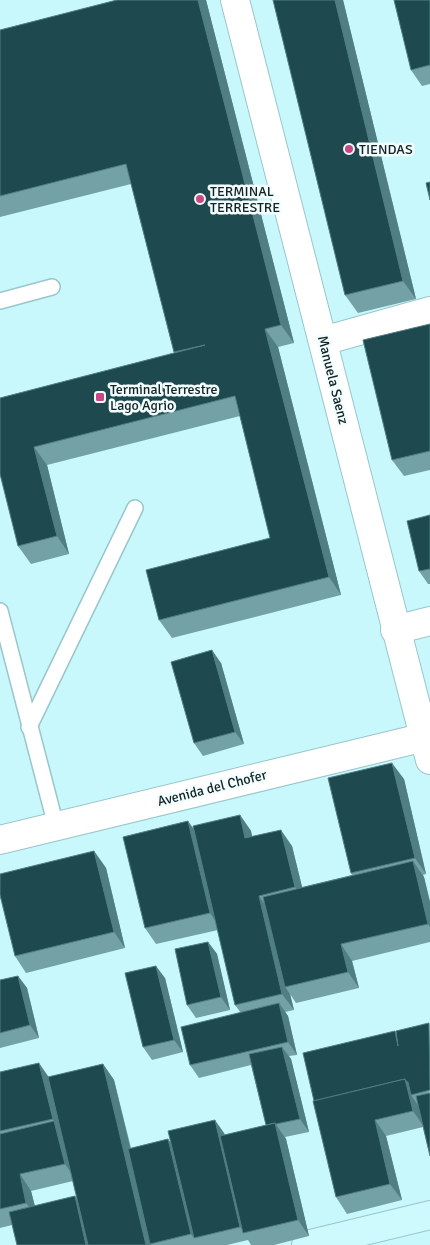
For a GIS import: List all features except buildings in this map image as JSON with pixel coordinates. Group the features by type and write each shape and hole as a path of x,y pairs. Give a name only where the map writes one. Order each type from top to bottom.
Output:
{"street":[{"name":"Manuela Saenz","path":"235,0 427,749"},
{"path":"323,341 430,312"},
{"path":"395,630 430,621"},
{"name":"Avenida del Chofer","path":"0,840 56,826 427,749"},
{"path":"306,1245 430,1215"}],"lane":[{"path":"0,301 52,287"},
{"path":"29,727 135,508"},
{"path":"0,611 56,826"}],"place":[{"name":"TIENDAS","path":"349,149"},
{"name":"TERMINAL TERRESTRE","path":"200,199"},
{"name":"Terminal Terrestre Lago Agrio","path":"100,397"}]}
